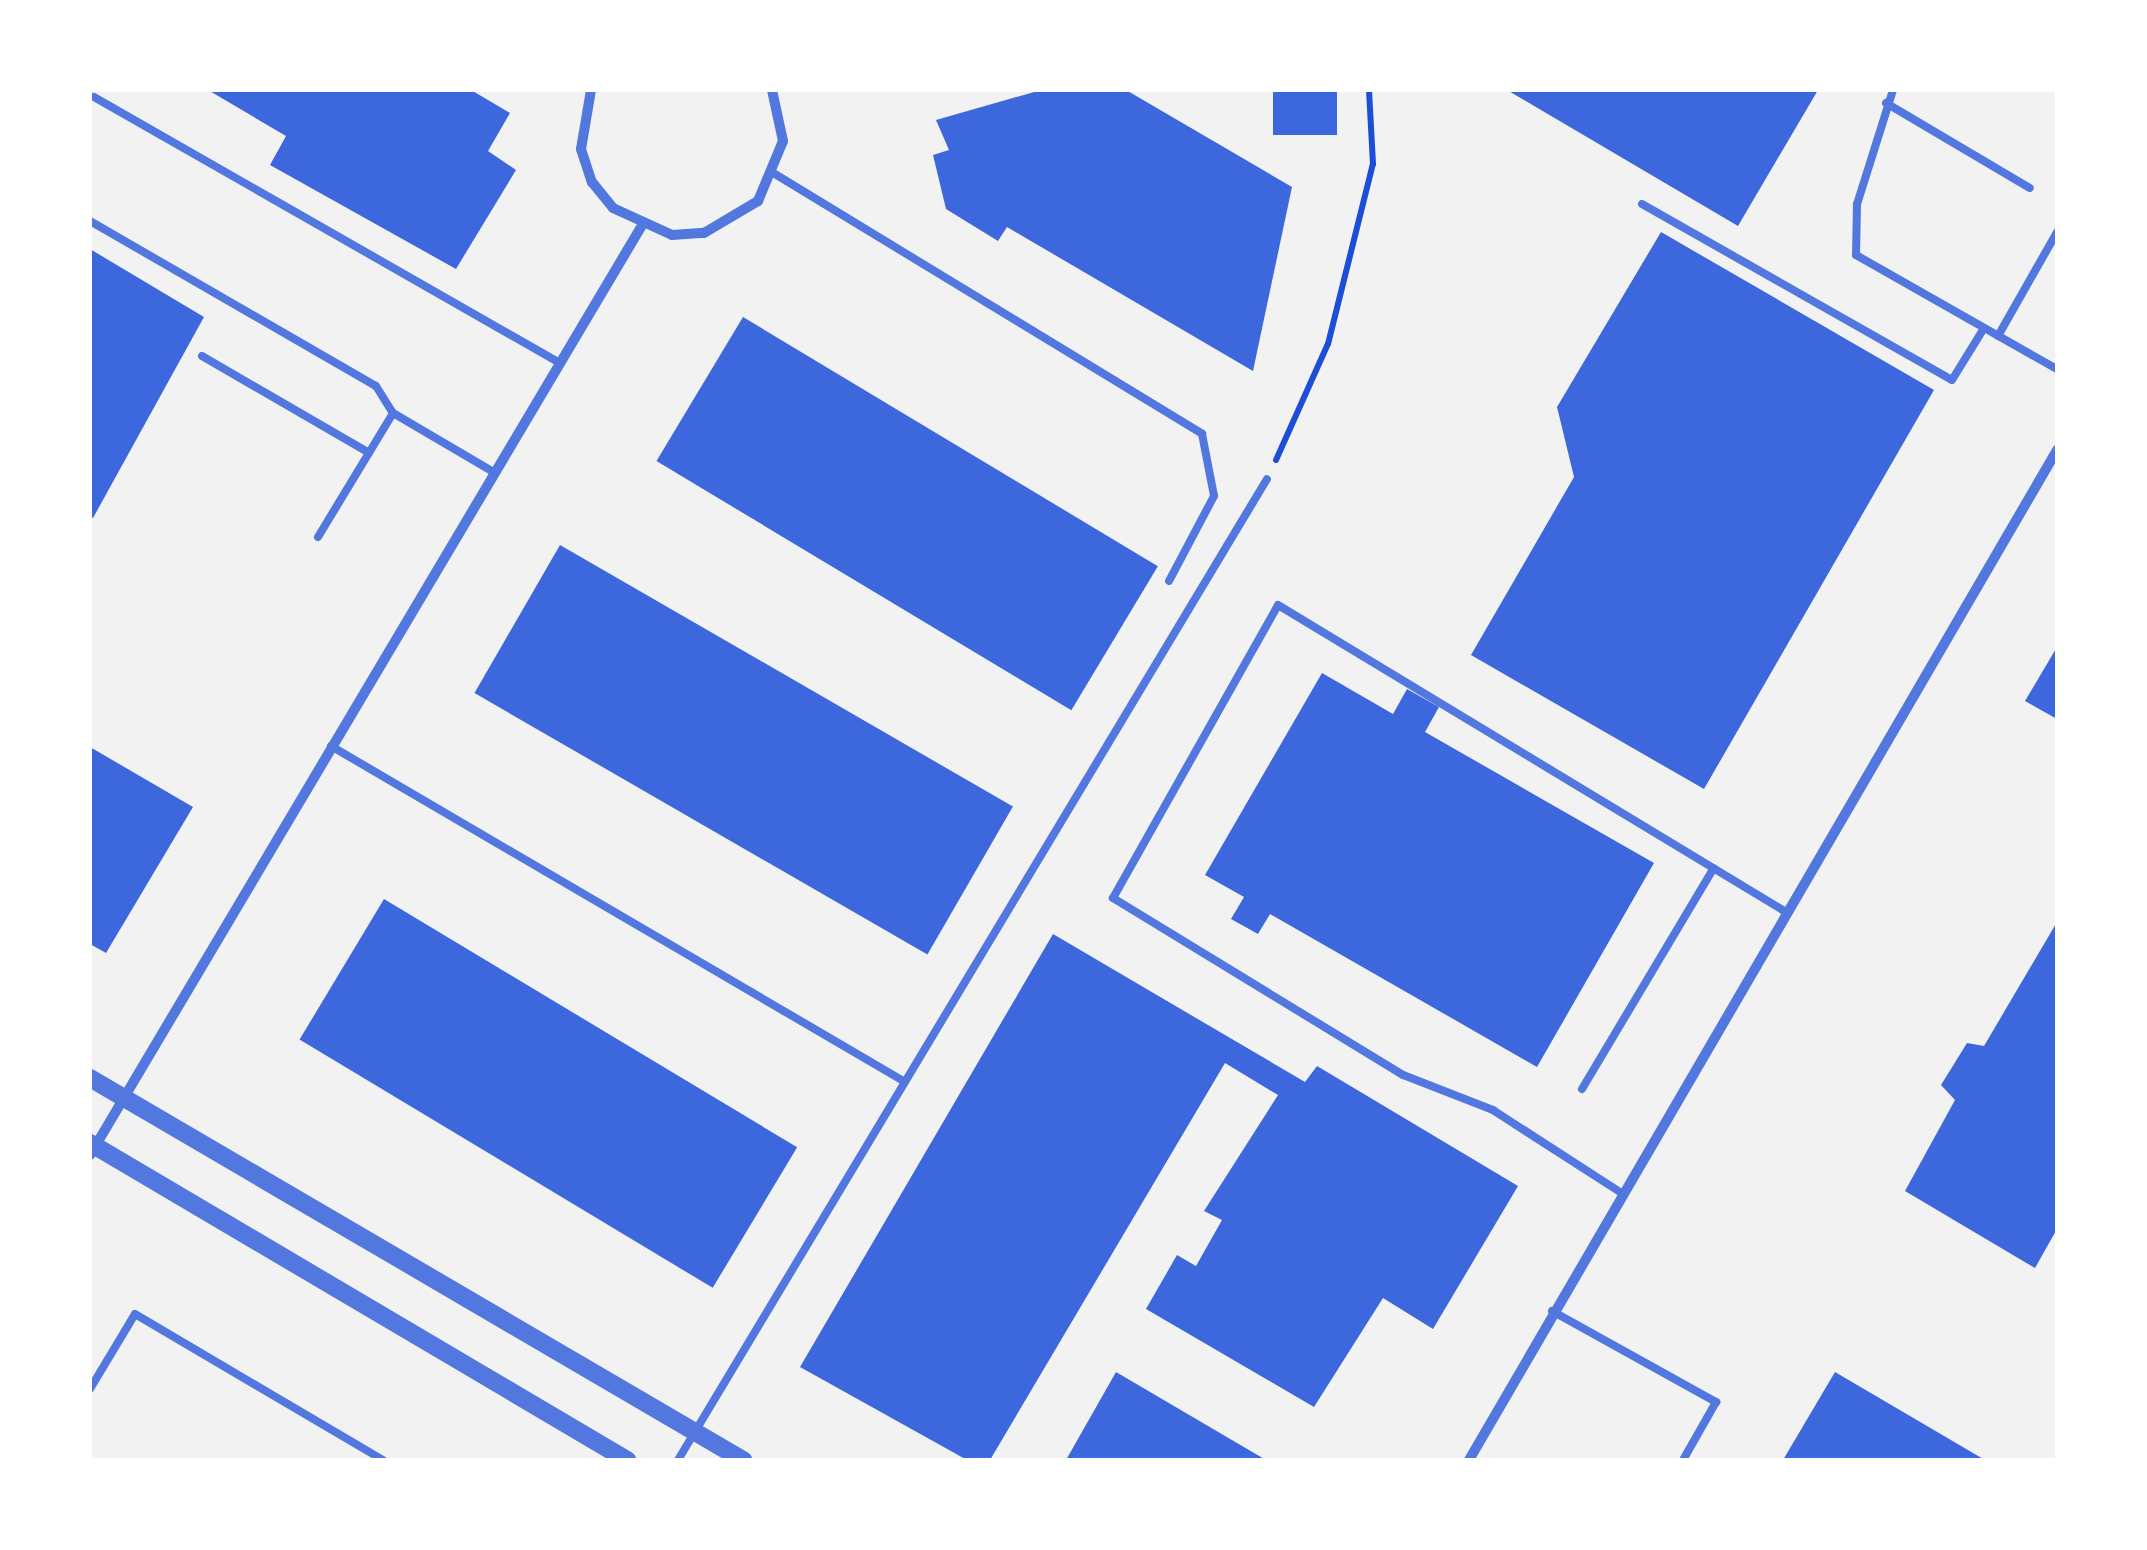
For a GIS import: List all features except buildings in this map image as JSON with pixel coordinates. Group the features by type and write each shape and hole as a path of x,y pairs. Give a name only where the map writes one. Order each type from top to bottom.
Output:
{"street":[{"path":"591,90 582,149 592,182 642,227 704,233 758,201 775,174 783,141 772,90"},
{"path":"627,1460 92,1148 492,470 642,227"},
{"path":"1469,1460 1620,1192 2057,450"},
{"path":"90,1078 743,1460"}],"lane":[{"path":"1894,90 1886,103 1857,204 1856,255 2057,370"},
{"path":"94,97 558,362"},
{"path":"1886,103 2030,188"},
{"path":"775,174 1202,434 1214,496 1169,580"},
{"path":"1642,204 1952,380 1984,328"},
{"path":"90,221 376,386 392,414 492,470"},
{"path":"1998,336 2057,232"},
{"path":"202,356 368,452"},
{"path":"318,537 392,414"},
{"path":"678,1460 1267,479"},
{"path":"1620,1192 1495,1111 1403,1075 1113,898 1278,606 1786,912"},
{"path":"329,744 905,1082"},
{"path":"1582,1089 1714,868"},
{"path":"1552,1311 1716,1402 1683,1460"},
{"path":"90,1390 135,1314 383,1460"}],"path":[{"path":"1267,479 1328,344 1372,164 1368,90"}]}
